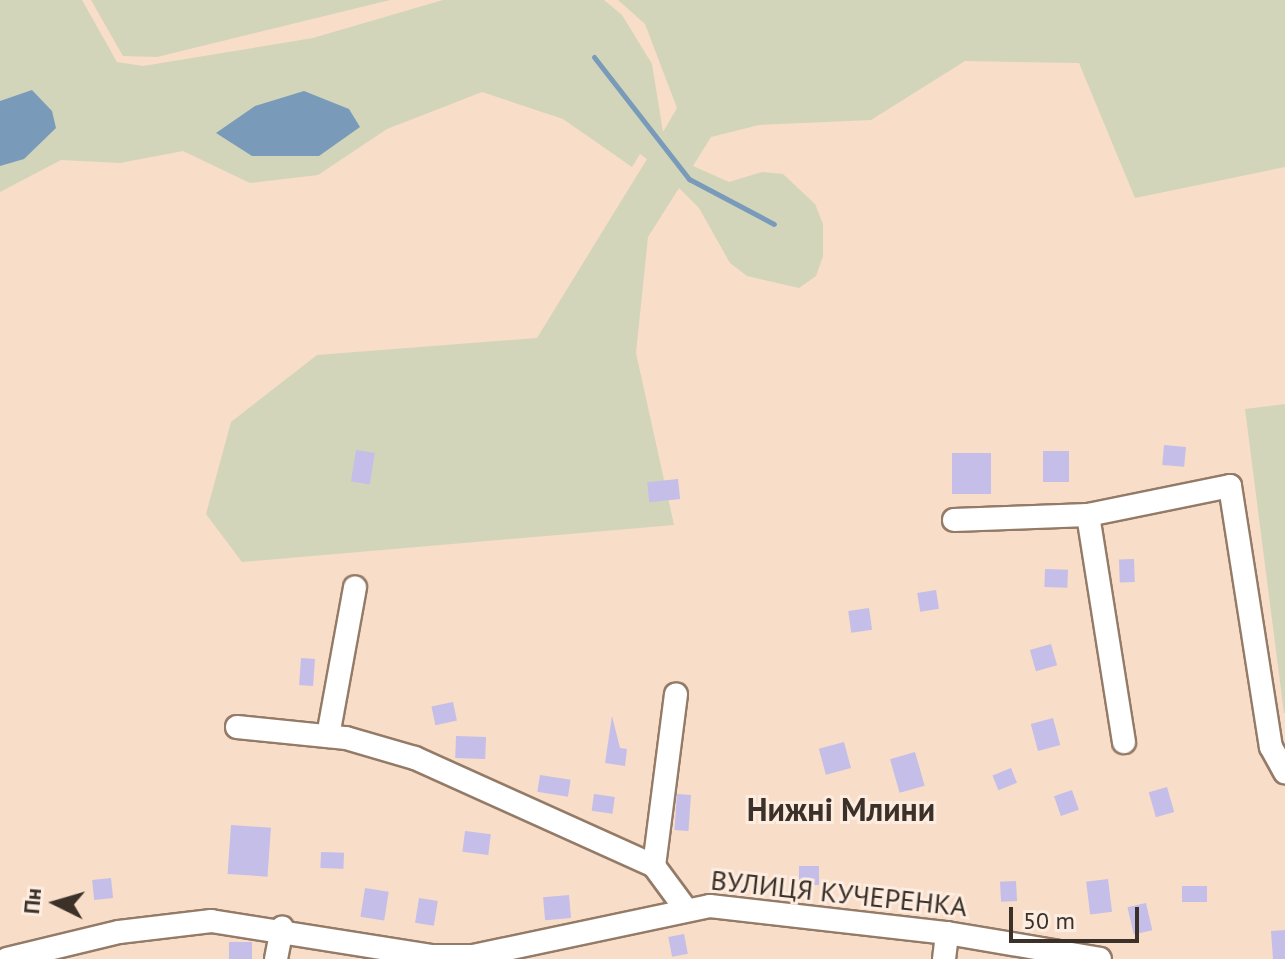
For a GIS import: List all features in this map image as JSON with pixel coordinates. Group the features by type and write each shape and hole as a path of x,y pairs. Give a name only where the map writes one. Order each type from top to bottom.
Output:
{"street":[{"path":"954,520 1088,515 1230,486 1271,747 1285,772"},
{"path":"1088,515 1124,742"},
{"path":"328,736 355,587"},
{"path":"654,866 676,694"},
{"path":"237,727 328,736 415,758 654,866 685,908"},
{"name":"ВУЛИЦЯ КУЧЕРЕНКА","path":"7,959 38,956 189,921 282,928 432,956 473,956 685,908 947,933 1100,959"},
{"path":"276,959 282,928"},
{"path":"944,959 947,933"}],"green space":[{"path":"0,0 82,0 117,62 143,66 313,38 443,0 604,0 622,15 652,64 663,132 677,108 645,24 618,0 1285,0 1285,167 1135,198 1079,63 965,61 871,120 759,125 711,137 693,166 729,182 762,172 783,174 815,204 823,224 823,256 816,276 799,288 747,276 730,263 699,208 679,188 648,237 636,353 674,525 242,562 206,514 231,422 317,355 537,338 647,159 640,154 632,167 563,119 482,92 387,129 318,175 250,183 183,151 120,163 61,160 0,192"},
{"path":"91,0 390,0 157,57 123,56"},
{"path":"1285,404 1285,713 1284,713 1245,409"}],"water":[{"path":"32,90 52,111 56,128 24,159 0,166 0,101"},
{"path":"304,91 349,109 360,127 319,156 252,156 216,133 255,106"}],"building":[{"path":"1164,445 1186,447 1184,467 1162,465"},
{"path":"356,450 375,453 370,485 351,482"},
{"path":"1043,451 1069,451 1069,482 1043,482"},
{"path":"952,453 991,453 991,494 952,494"},
{"path":"678,479 680,499 649,502 647,482"},
{"path":"1134,559 1135,582 1120,583 1119,560"},
{"path":"1045,569 1068,570 1067,588 1044,587"},
{"path":"936,590 939,609 920,612 917,593"},
{"path":"869,608 872,630 851,633 848,611"},
{"path":"1051,644 1057,665 1036,671 1030,650"},
{"path":"301,658 315,659 313,686 299,685"},
{"path":"453,702 457,721 435,725 431,707"},
{"path":"612,716 620,748 627,749 625,766 605,763"},
{"path":"1053,718 1060,745 1038,751 1031,724"},
{"path":"456,736 486,737 485,759 455,758"},
{"path":"844,742 851,768 826,775 819,749"},
{"path":"915,752 925,786 900,793 890,759"},
{"path":"1011,768 1017,783 998,790 992,775"},
{"path":"540,775 571,780 568,797 537,792"},
{"path":"1167,787 1174,812 1156,817 1149,792"},
{"path":"1072,790 1079,810 1061,816 1054,796"},
{"path":"594,794 615,797 612,814 592,811"},
{"path":"677,794 691,795 688,831 674,830"},
{"path":"231,825 271,828 267,877 228,874"},
{"path":"465,831 491,834 488,855 462,852"},
{"path":"321,852 344,853 343,869 320,868"},
{"path":"799,866 819,866 819,885 799,885"},
{"path":"111,878 113,898 94,900 92,880"},
{"path":"1108,879 1112,912 1090,914 1086,882"},
{"path":"1016,881 1017,901 1001,902 1000,882"},
{"path":"1182,886 1207,886 1207,902 1182,902"},
{"path":"365,888 389,892 384,920 360,917"},
{"path":"569,895 571,918 545,920 543,897"},
{"path":"419,898 438,901 434,926 415,923"},
{"path":"1146,903 1152,930 1134,935 1127,907"},
{"path":"1285,930 1285,959 1273,959 1271,931"},
{"path":"684,934 688,954 672,957 668,937"},
{"path":"229,942 252,942 252,959 229,959"}],"waterway":[{"path":"594,57 689,179 774,224"}],"district":[{"name":"Нижні Млини","path":"841,809"}]}
